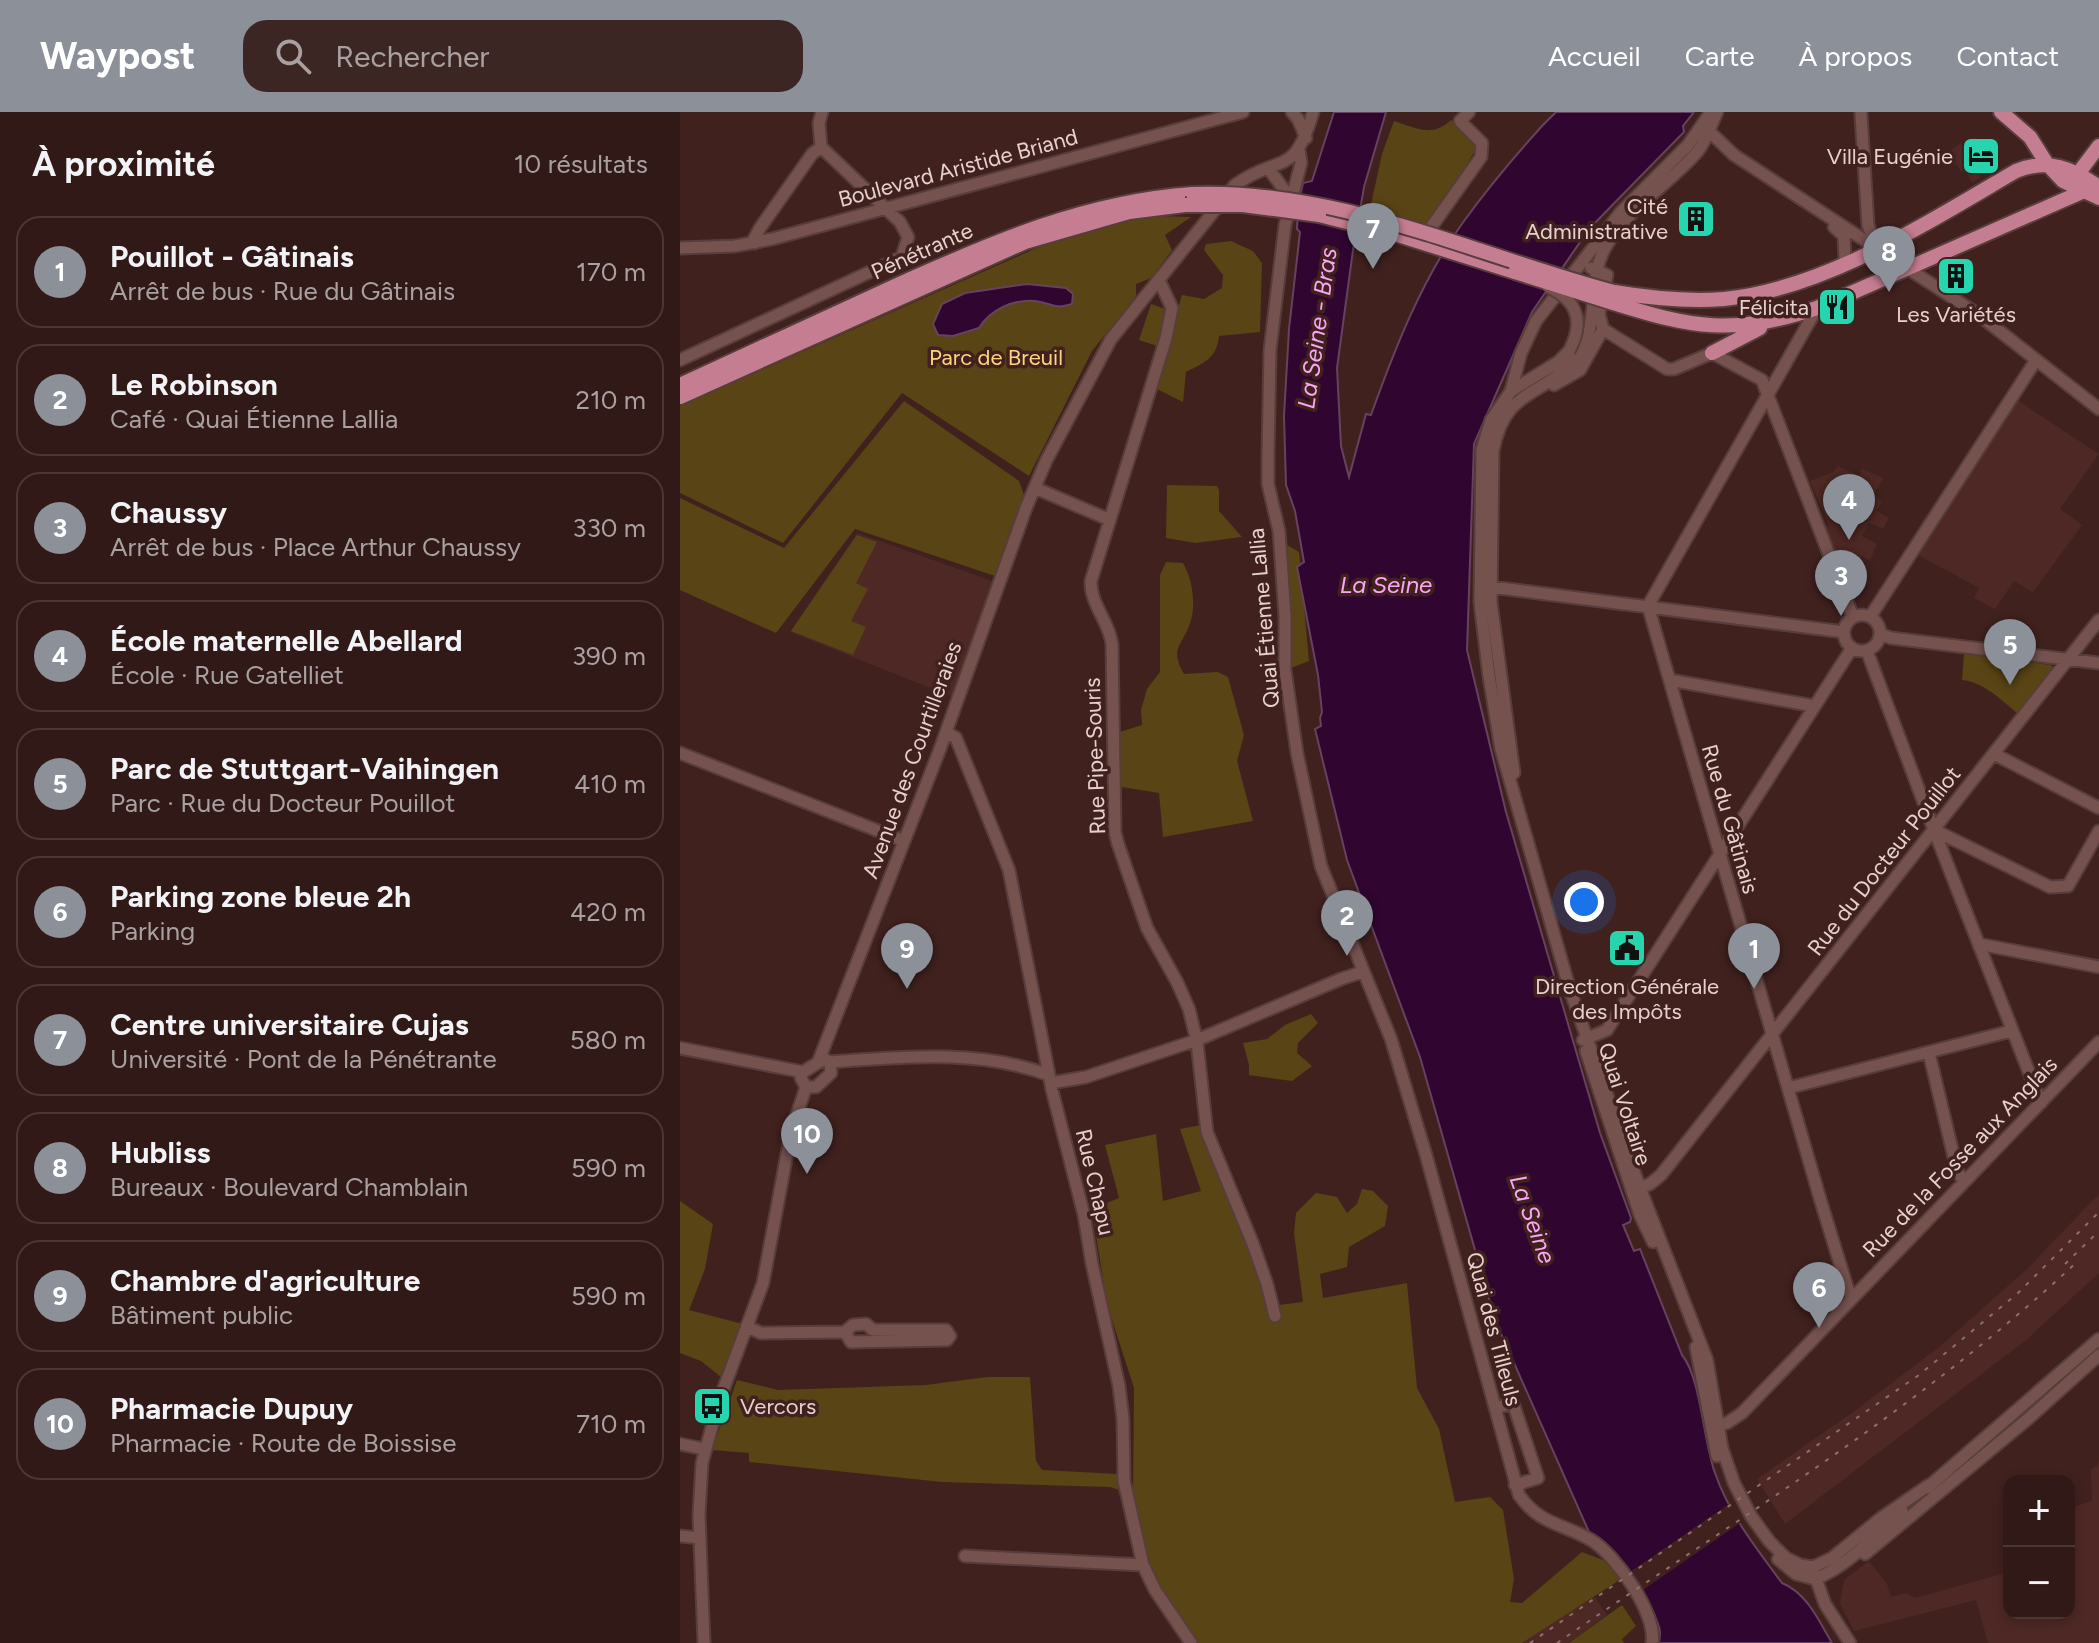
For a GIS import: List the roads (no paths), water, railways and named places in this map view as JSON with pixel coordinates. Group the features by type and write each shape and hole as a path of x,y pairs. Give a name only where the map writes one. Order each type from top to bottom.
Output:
{"main road":[{"path":"2001,112 2022,128 2056,175 2099,186"},
{"path":"2026,167 2035,145"},
{"path":"2041,209 2074,179 2099,146"},
{"path":"2090,159 2099,186"},
{"path":"1189,199 1319,215 1612,297 1685,300 1736,297 1786,287 1898,239 2026,167 2047,164 2064,167 2084,191 2099,198"},
{"path":"1712,353 1771,322 1817,308 2084,191"},
{"path":"1189,199 1263,196 1327,206 1371,217 1612,297 1663,318 1691,324 1729,326 1771,322"},
{"name":"Pénétrante","path":"680,385 1013,235 1099,208 1157,197 1189,199"},
{"name":"Pénétrante","path":"680,397 1025,242 1129,212 1189,199"}],"street":[{"path":"680,360 902,257 908,243 906,230 821,147 818,132 822,112"},
{"name":"Boulevard Aristide Briand","path":"680,248 708,249 755,243 1243,112"},
{"path":"1292,112 1306,138"},
{"path":"1299,150 1306,138 1313,112"},
{"path":"1432,226 1481,157 1482,143 1460,121 1469,112"},
{"path":"1485,586 1493,451 1504,417 1514,403 1576,359 1590,327 1597,270 1603,251 1625,222 1696,153 1714,112"},
{"path":"1861,113 1868,225 1877,248"},
{"path":"1702,135 1979,315 2099,409"},
{"path":"1702,135 1829,222 1844,236 1845,262"},
{"path":"1485,586 1484,440 1491,420 1511,391 1521,353 1536,321 1621,212 1702,135"},
{"path":"755,243 760,228 812,154 821,147"},
{"name":"Avenue des Courtilleraies","path":"824,1061 1035,488 1111,339 1235,185 1282,164 1299,150"},
{"name":"Quai Étienne Lallia","path":"1299,150 1302,158 1290,204 1270,350 1268,484 1279,531 1285,670 1313,841 1328,889 1362,972"},
{"path":"1282,164 1297,181"},
{"path":"1269,169 1285,191 1290,204"},
{"path":"1579,264 1607,275 1599,314 1603,329 1667,369 1712,353 1762,380 1853,617"},
{"path":"1511,391 1558,362 1569,351 1577,335 1578,318 1573,308 1555,291 1515,272"},
{"name":"Rue Pipe-Souris","path":"1159,280 1172,314 1090,591 1110,630 1112,644 1115,832 1147,928 1177,982 1202,1038 1207,1132 1253,1244 1275,1316"},
{"path":"1648,606 1817,308"},
{"path":"1496,435 1526,402 1580,370 1603,329"},
{"path":"1870,617 2036,360"},
{"path":"1035,488 1110,520"},
{"path":"1485,586 1844,632"},
{"name":"Quai Voltaire","path":"1485,586 1501,749 1586,1040 1636,1190 1696,1347 1724,1475 1747,1520 1776,1558 1796,1574 1814,1573"},
{"name":"Rue du Gâtinais","path":"1648,606 1844,1278 1853,1297"},
{"path":"1853,617 1870,617 1878,624 1880,634 1876,644 1867,651 1852,648 1845,641 1844,632 1853,617"},
{"name":"Rue du Docteur Pouillot","path":"1636,1190 1661,1175 2099,620"},
{"path":"1880,634 1891,638 2099,663"},
{"path":"1586,1040 1607,1030 1852,648"},
{"path":"1867,651 2041,1103"},
{"path":"1670,680 1814,706"},
{"name":"Rue Chapu","path":"946,732 956,738 1009,870 1050,1079 1084,1215 1119,1386 1124,1481 1143,1565 1155,1590 1191,1643"},
{"path":"680,753 904,841"},
{"path":"1994,754 2099,808"},
{"path":"1934,830 2050,887 2061,888 2068,886 2099,831"},
{"path":"1979,946 2099,967"},
{"path":"680,1048 803,1072 824,1061 920,1056 1002,1061 1050,1079 1086,1077 1202,1038 1362,972"},
{"name":"Quai des Tilleuls","path":"1362,972 1386,1027 1409,1099 1519,1495 1536,1516 1589,1539 1608,1554 1649,1616 1653,1628 1652,1643"},
{"path":"1788,1088 2011,1031"},
{"name":"Rue de la Fosse aux Anglais","path":"1715,1426 1742,1413 2099,1042"},
{"path":"1929,1053 1957,1170 1964,1182"},
{"path":"806,1087 816,1087 828,1078 832,1068 824,1061"},
{"path":"704,1643 699,1495 704,1449 763,1283 791,1132 806,1087 801,1078 803,1072"},
{"path":"747,1327 761,1333 845,1332 853,1325 866,1324 873,1330 946,1330 950,1336 947,1340 851,1342 845,1332"},
{"path":"1855,1546 1864,1555 2099,1339"},
{"path":"1850,1643 1825,1604 1814,1573 1828,1574 1855,1546 1929,1485 1955,1471 2029,1418 2099,1355"},
{"path":"1495,1408 1513,1403 1538,1478 1515,1485"},
{"path":"680,1444 704,1449"},
{"path":"680,1536 700,1538"},
{"path":"965,1556 1143,1565"}],"water":[{"name":"La Seine","path":"1334,112 1386,112 1364,187 1337,368 1341,446 1349,477 1366,414 1371,415 1400,339 1435,266 1473,209 1542,126 1556,112 1694,112 1683,126 1684,132 1589,229 1532,312 1474,444 1467,650 1506,812 1600,1133 1631,1218 1623,1225 1634,1251 1640,1249 1693,1378 1711,1459 1728,1503 1772,1570 1782,1583 1805,1601 1832,1643 1659,1643 1659,1627 1639,1588 1608,1548 1589,1532 1495,1320 1420,1057 1347,860 1315,729 1321,726 1322,712 1297,567 1304,562 1295,511 1286,485 1284,416 1289,329 1300,232 1297,229 1298,207 1303,183 1312,181"},
{"path":"1027,284 1066,288 1073,294 1072,304 1056,306 1035,301 1019,302 996,311 979,328 953,336 938,335 933,324 942,304 965,293"}],"railway":[{"path":"1530,1643 1919,1375 2018,1293 2099,1212"},
{"path":"2065,1264 2099,1231"},
{"path":"1557,1643 1891,1414 1956,1365 2079,1260"}],"place":[{"name":"Villa Eugénie","path":"1981,156"},
{"name":"Cité Administrative","path":"1696,219"},
{"name":"Centre universitaire Cujas","path":"1373,269"},
{"name":"Les Variétés","path":"1956,276"},
{"name":"Hubliss","path":"1889,292"},
{"name":"Félicita","path":"1837,307"},
{"name":"École maternelle Abellard","path":"1849,540"},
{"name":"Chaussy","path":"1841,616"},
{"name":"Parc de Stuttgart-Vaihingen","path":"2010,685"},
{"name":"Direction Générale des Impôts","path":"1627,948"},
{"name":"Le Robinson","path":"1347,956"},
{"name":"Chambre d'agriculture","path":"907,989"},
{"name":"Pouillot - Gâtinais","path":"1754,989"},
{"name":"Pharmacie Dupuy","path":"807,1174"},
{"name":"Parking zone bleue 2h","path":"1819,1328"},
{"name":"Vercors","path":"712,1406"}],"water label":[{"name":"La Seine - Bras","path":"1317,328"}],"park label":[{"name":"Parc de Breuil","path":"996,357"}]}
